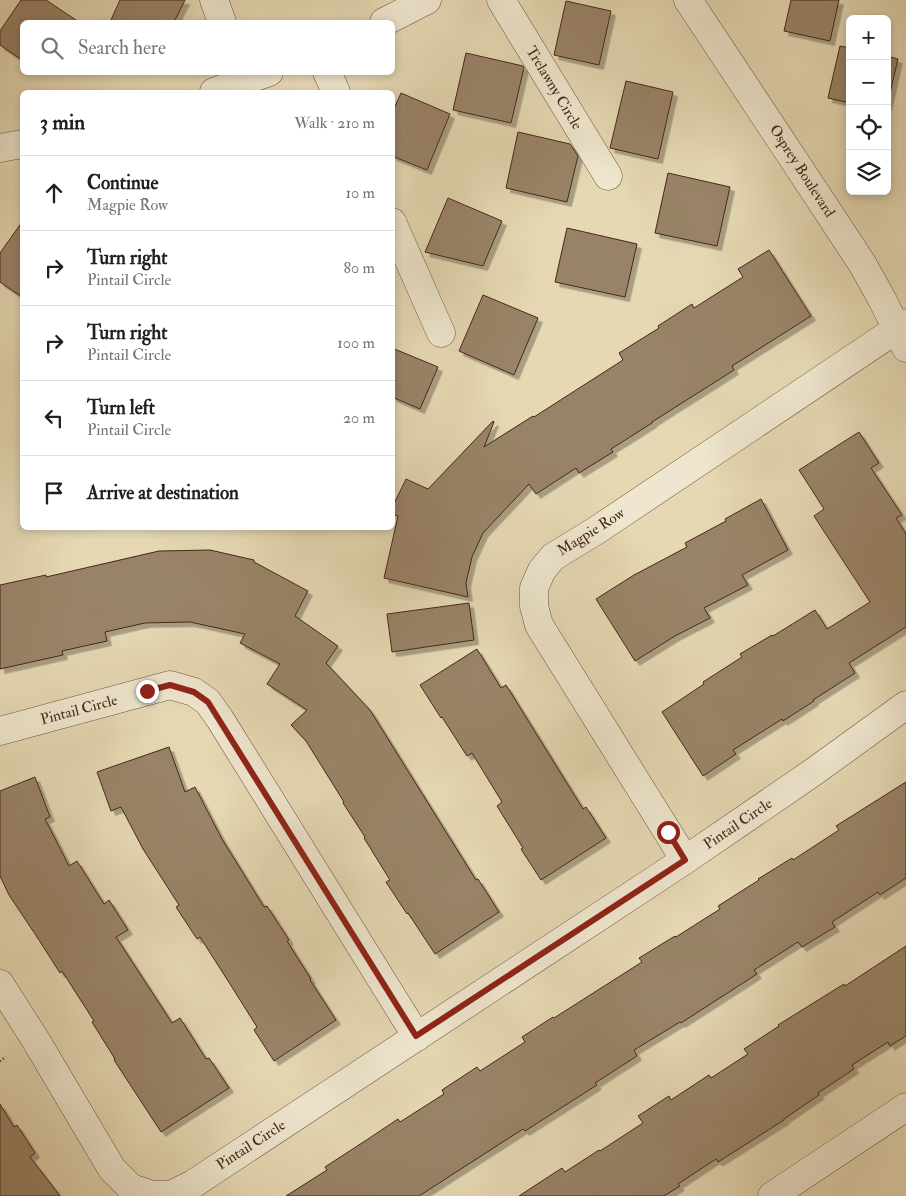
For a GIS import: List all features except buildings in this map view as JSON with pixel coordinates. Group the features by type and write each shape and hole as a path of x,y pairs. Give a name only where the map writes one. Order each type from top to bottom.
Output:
{"street":[{"path":"214,0 221,20"},
{"path":"388,20 427,0"},
{"name":"Trelawny Circle","path":"501,0 608,176"},
{"name":"Osprey Boulevard","path":"688,0 831,215 903,333"},
{"path":"328,75 335,90"},
{"path":"219,90 252,76"},
{"path":"395,229 441,333"},
{"name":"Magpie Row","path":"685,860 539,625 534,606 534,588 542,570 553,557 903,333"},
{"name":"Pintail Circle","path":"0,731 170,685 194,692 208,702 416,1036"},
{"name":"Pintail Circle","path":"0,984 112,1169 131,1188 153,1195 171,1195 193,1184 685,860 812,773 906,704"},
{"path":"772,1196 906,1106"}],"path":[{"path":"0,1061 6,1057"}],"route":[{"path":"147,691 170,685 194,692 208,702 416,1036 685,860 668,832"}]}
